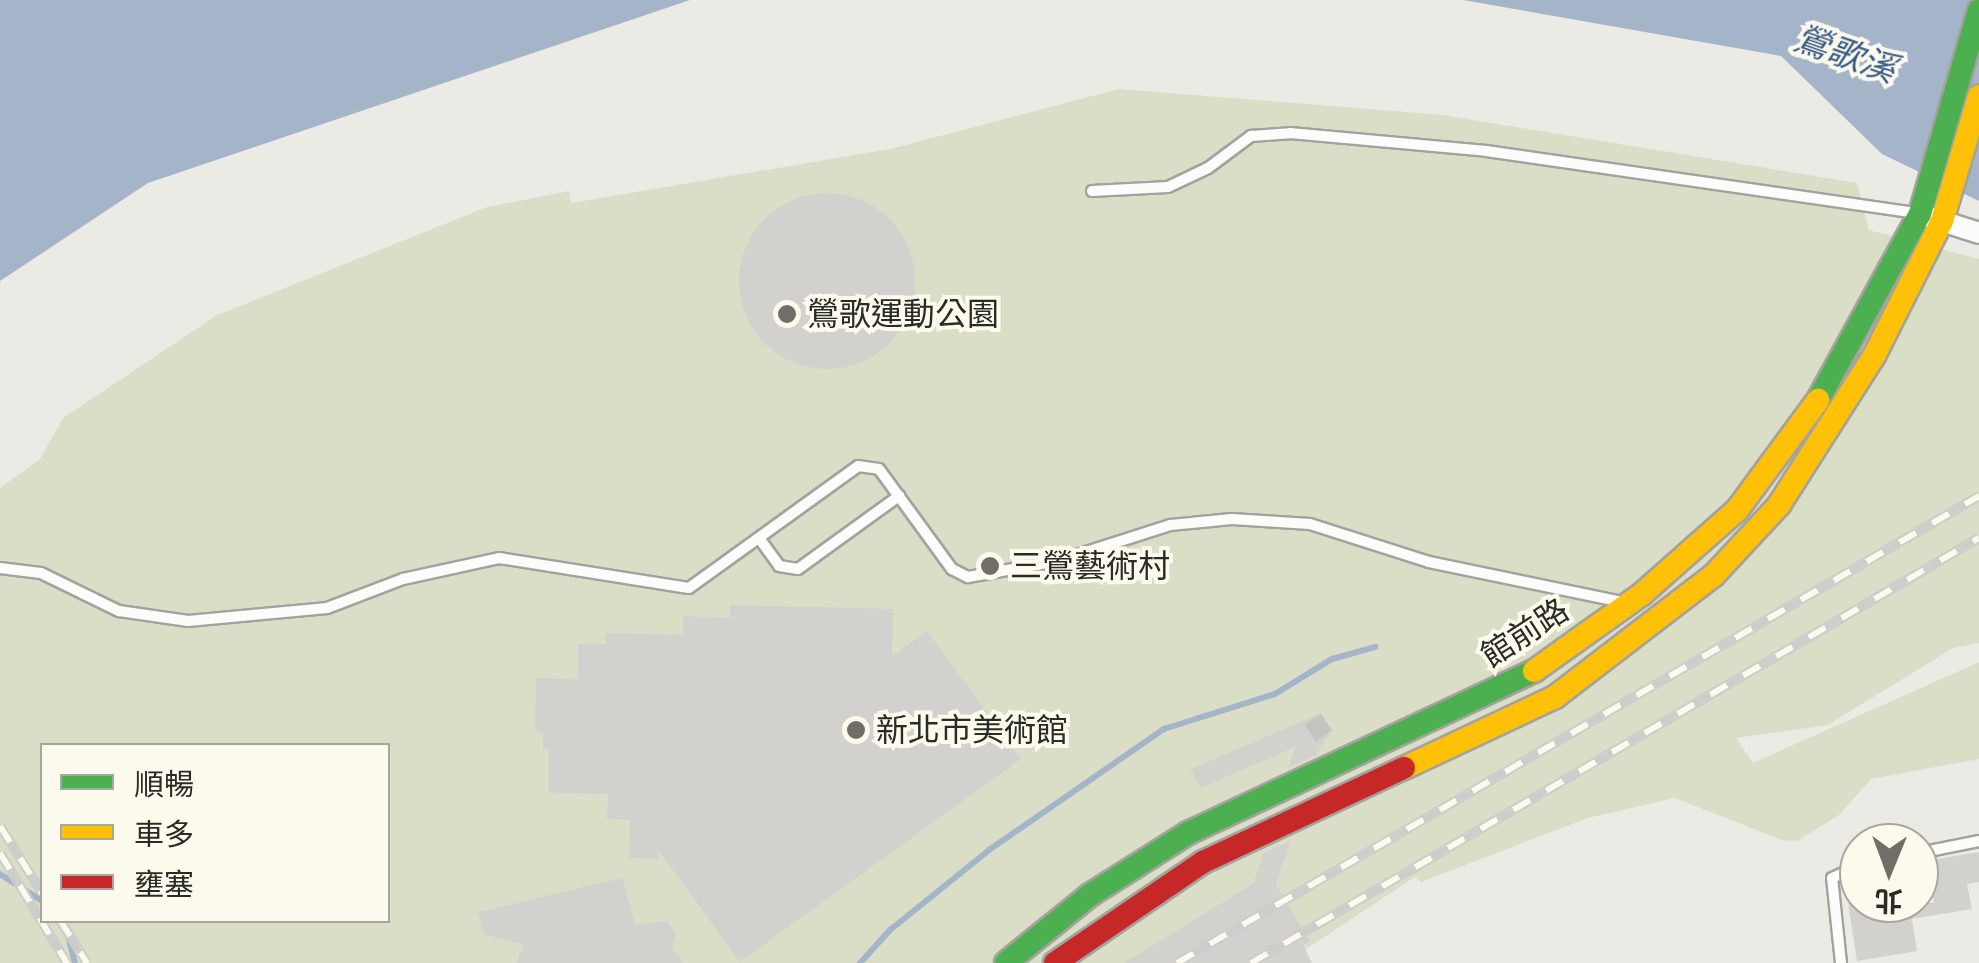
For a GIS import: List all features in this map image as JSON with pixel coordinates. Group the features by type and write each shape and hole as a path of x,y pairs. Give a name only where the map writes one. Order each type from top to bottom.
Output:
{"street":[{"path":"1935,206 1979,10"},
{"path":"1935,206 1979,96"},
{"path":"1935,206 1979,233"},
{"name":"館前路","path":"1006,963 1090,895 1188,834 1526,676 1629,603 1723,523 1775,466 1935,206"},
{"name":"館前路","path":"1055,963 1171,879 1555,697 1650,630 1714,575 1779,505 1842,412 1935,206"}],"lane":[{"path":"1092,191 1168,187 1208,168 1251,136 1290,133 1486,151 1935,206"},
{"path":"0,568 41,574 119,611 188,621 254,619 327,608 402,578 499,558 689,588 858,466 879,469 952,569 968,577 1058,561 1170,525 1232,519 1310,524 1429,562 1629,603"},
{"path":"759,538 780,566 798,569 899,496"},
{"path":"1939,849 1979,840"},
{"path":"1839,875 1832,878 1841,963"}],"green space":[{"name":"三鶯藝術村","path":"1119,89 1443,115 1857,183 1869,230 1979,259 1979,643 1953,648 1828,725 1736,738 1753,763 1979,662 1979,759 1871,779 1839,815 1797,841 1781,840 1675,798 1588,818 1421,882 1415,877 1285,963 0,963 0,488 40,459 63,418 217,315 487,207 569,191 571,203 890,149"}],"water":[{"path":"0,0 690,0 148,183 0,281"},
{"name":"鶯歌溪","path":"1463,0 1979,0 1979,201 1882,154 1781,56"}],"building":[{"path":"827,193 861,200 889,219 908,247 915,281 908,315 889,343 861,362 827,369 793,362 765,343 746,315 739,281 746,247 765,219 793,200"},
{"path":"730,605 893,609 892,656 927,631 1021,759 740,962 657,848 659,859 629,858 630,820 607,819 608,794 549,793 549,749 543,749 543,733 535,732 536,678 578,679 578,644 606,644 606,633 683,635 683,616 730,618"},
{"path":"1321,713 1329,733 1316,755 1289,767 1295,747 1200,788 1191,769"},
{"path":"1290,841 1276,885 1310,941 1303,945 1312,963 1124,963 1254,883 1263,853"},
{"path":"1979,852 1979,882 1967,884 1972,909 1939,914 1939,859"},
{"path":"622,878 635,924 668,921 676,936 672,948 683,963 516,963 525,945 484,934 478,912"},
{"path":"1851,923 1913,923 1917,951 1857,961"}],"waterway":[{"path":"860,963 890,930 989,850 1164,729 1275,694 1332,659 1375,647"},
{"path":"0,874 40,900"},
{"path":"65,923 75,963"}],"tunnel":[{"path":"1310,733 1327,722"}],"railway":[{"path":"1177,963 1979,496"},
{"path":"1251,963 1979,538"},
{"path":"0,826 40,890"},
{"path":"0,853 40,919"},
{"path":"43,923 67,963"},
{"path":"62,923 87,963"}],"traffic: fast":[{"path":"1818,400 1920,214 1979,10"},
{"path":"1006,963 1090,895 1188,833 1534,671"}],"traffic: slow":[{"path":"1404,768 1555,697 1714,575 1779,505 1874,356 1942,221 1979,96"},
{"path":"1534,671 1642,594 1737,510 1818,400"}],"traffic: jam":[{"path":"1055,963 1203,862 1404,768"}],"place":[{"name":"鶯歌運動公園","path":"787,314"},
{"name":"三鶯藝術村","path":"990,566"},
{"name":"新北市美術館","path":"856,730"}]}
